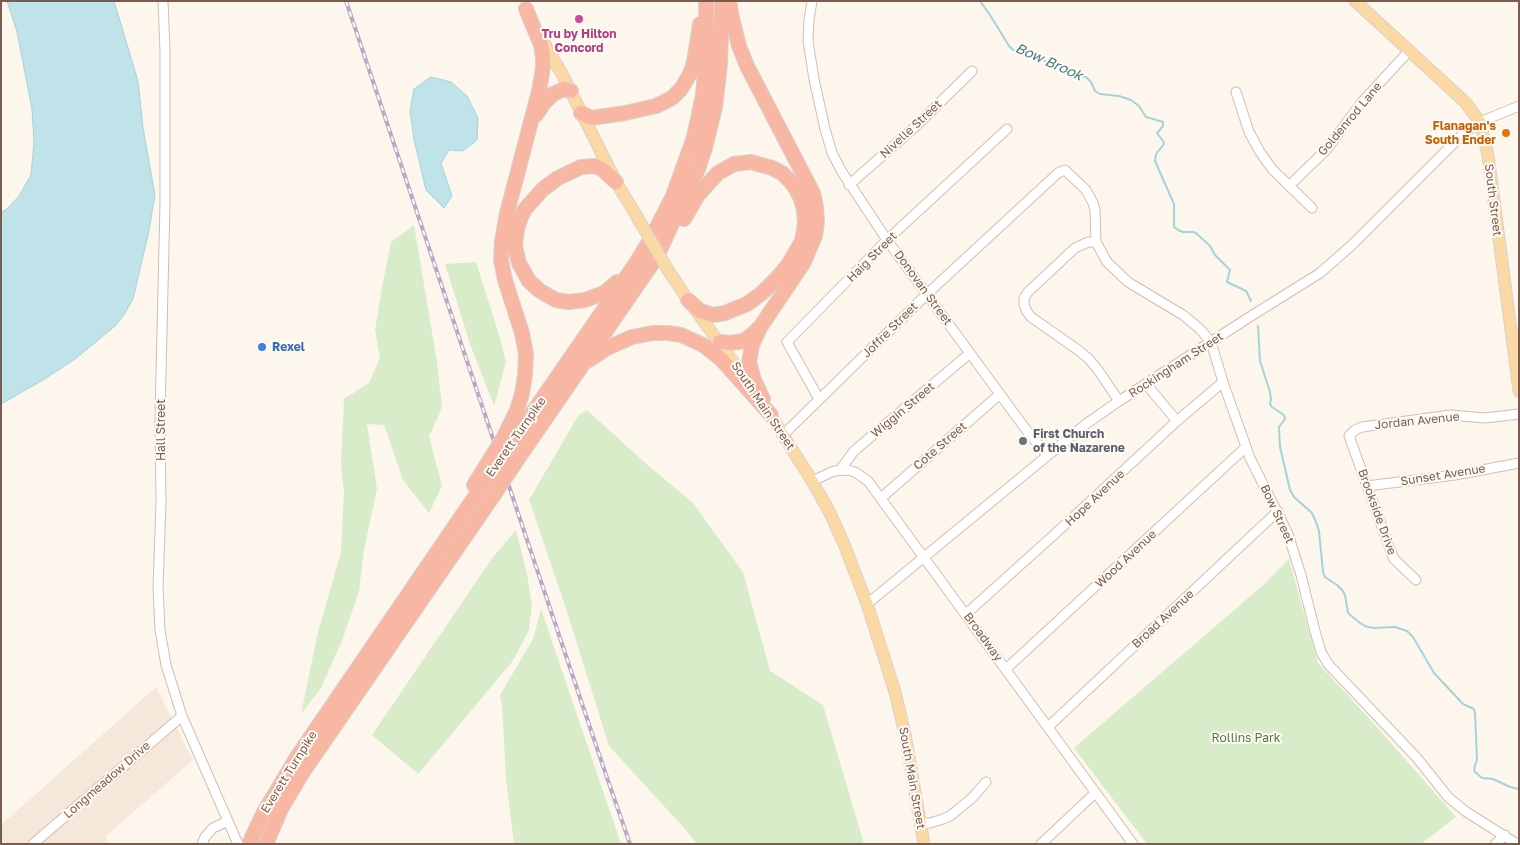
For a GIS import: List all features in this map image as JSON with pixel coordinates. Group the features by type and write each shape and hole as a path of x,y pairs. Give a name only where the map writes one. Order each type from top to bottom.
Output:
{"highway":[{"path":"581,113 591,118 618,114 656,106 672,98 686,81 692,68 704,1"},
{"name":"Everett Turnpike","path":"252,838 285,775 488,479 508,439 631,271 650,240 673,196 694,137 706,73 707,28 704,1"},
{"name":"Everett Turnpike","path":"266,844 282,809 303,772 656,258 698,169 707,140 715,107 720,64 722,1"},
{"path":"729,1 739,46 747,66 810,187 816,207 817,222 815,236 804,262 761,326 752,345 749,362 754,380 771,415"},
{"path":"364,659 410,580 491,458 508,439 522,394 526,375 526,354 522,333 505,280 501,260 507,213 542,78 543,56 541,45 524,5"},
{"path":"530,126 538,111 549,97 560,90 571,91"},
{"path":"656,258 671,240 701,191 715,176 726,168 740,163 760,164 777,170 793,184 799,194 804,210 805,229 802,241 777,278 762,293 747,304 717,315 700,311 688,300"},
{"path":"616,182 602,169 590,166 565,174 540,192 521,216 516,234 516,254 523,273 534,286 551,297 569,302 585,300 604,293 614,286 641,248 650,240"},
{"path":"720,342 743,341 761,326"},
{"path":"582,365 607,348 632,337 653,333 675,334 696,341 712,351 771,415"}],"main road":[{"name":"South Street","path":"1355,1 1464,102 1480,122 1488,155 1515,332 1519,391"},
{"name":"South Main Street","path":"524,5 571,91 616,182 668,270 784,434 812,481 844,544 867,604 896,692 924,844"}],"street":[{"name":"Hall Street","path":"163,1 166,203 160,416 161,502 158,609 166,665 182,716 238,844"},
{"name":"Donovan Street","path":"812,1 808,40 821,110 832,153 849,185 887,240 1047,455"},
{"name":"Goldenrod Lane","path":"1290,186 1326,150 1362,102 1409,51"},
{"name":"Nivelle Street","path":"849,185 916,126 972,71"},
{"path":"1236,92 1247,127 1260,152 1272,168 1312,208"},
{"name":"Rockingham Street","path":"867,604 1086,424 1326,268 1353,244 1453,143 1480,122 1519,106"},
{"name":"Haig Street","path":"819,399 787,342 887,240 1007,129"},
{"name":"Bow Street","path":"1065,170 1086,190 1094,203 1096,242 1107,262 1128,282 1183,316 1200,329 1211,342 1250,458 1278,511 1293,548 1321,652 1328,664 1404,744 1448,797 1465,811 1517,844"},
{"name":"Joffre Street","path":"784,434 927,294 1058,173 1065,170"},
{"path":"1096,242 1088,242 1075,248 1028,292 1024,298 1024,305 1026,312 1031,317 1089,359 1119,401"},
{"name":"Wiggin Street","path":"840,470 854,451 970,353"},
{"name":"Hope Avenue","path":"966,614 1177,421 1223,382"},
{"path":"1146,384 1177,421"},
{"name":"Cote Street","path":"881,498 1000,394"},
{"name":"Jordan Avenue","path":"1349,436 1362,427 1451,415 1485,418 1519,414"},
{"name":"Brookside Drive","path":"1349,436 1394,559 1416,580"},
{"name":"Wood Avenue","path":"1006,669 1246,447"},
{"name":"Sunset Avenue","path":"1367,486 1456,475 1519,462"},
{"path":"812,481 840,470"},
{"name":"Broadway","path":"840,470 848,470 868,481 1133,844"},
{"name":"Broad Avenue","path":"1048,727 1278,511"},
{"name":"Longmeadow Drive","path":"33,844 182,716"},
{"path":"920,823 937,821 950,816 972,798 986,782"},
{"path":"1041,844 1095,793"},
{"path":"202,844 209,832 228,821"},
{"path":"1495,844 1505,836"}],"shaded area":[{"path":"156,687 193,760 105,837 108,844 1,844 1,825"}],"green space":[{"path":"414,225 437,362 442,408 429,436 442,486 429,513 403,480 384,425 367,424 377,489 364,550 359,591 343,638 321,688 301,714 317,636 341,552 344,491 341,464 344,399 369,383 380,358 375,330 391,242"},
{"path":"476,262 506,362 494,406 470,344 445,264"},
{"path":"587,410 693,503 743,572 770,671 823,705 864,844 697,844 609,746 565,605 529,500 578,416"},
{"path":"516,530 527,574 532,606 529,630 512,662 418,774 372,735 493,557"},
{"name":"Rollins Park","path":"1289,559 1318,663 1456,817 1421,844 1147,844 1074,748 1261,587"},
{"path":"541,609 621,844 514,844 506,779 500,695 533,639"}],"water":[{"path":"7,1 114,1 138,81 143,128 155,195 149,231 133,299 124,315 115,326 75,359 1,404 1,213 19,196 31,175 34,142 32,109 17,32"},
{"path":"431,77 451,82 467,96 478,118 477,140 463,151 449,150 441,163 452,196 444,208 426,190 414,140 410,111 414,89"}],"waterway":[{"name":"Bow Brook","path":"980,1 1013,50 1026,52 1069,74 1086,77 1091,82 1095,91 1100,94 1119,96 1131,100 1139,106 1146,117 1163,122 1163,126 1157,133 1164,144 1156,154 1155,161 1174,204 1174,227 1183,232 1196,233 1210,246 1215,255 1230,270 1227,282 1246,291 1251,301"},
{"name":"Bow Brook","path":"1258,326 1260,361 1270,392 1270,404 1284,415 1285,419 1279,427 1280,447 1290,490 1294,497 1312,513 1316,522 1319,531 1325,577 1342,590 1345,595 1348,613 1360,623 1373,628 1395,627 1407,631 1413,637 1434,673 1463,704 1474,709 1477,760 1474,771 1482,778 1493,779 1519,789"}],"railway":[{"path":"346,1 630,844"}],"place":[{"name":"Tru by Hilton Concord","path":"579,19"},
{"name":"Flanagan's South Ender","path":"1506,133"},
{"name":"Rexel","path":"262,347"},
{"name":"First Church of the Nazarene","path":"1023,441"}]}
